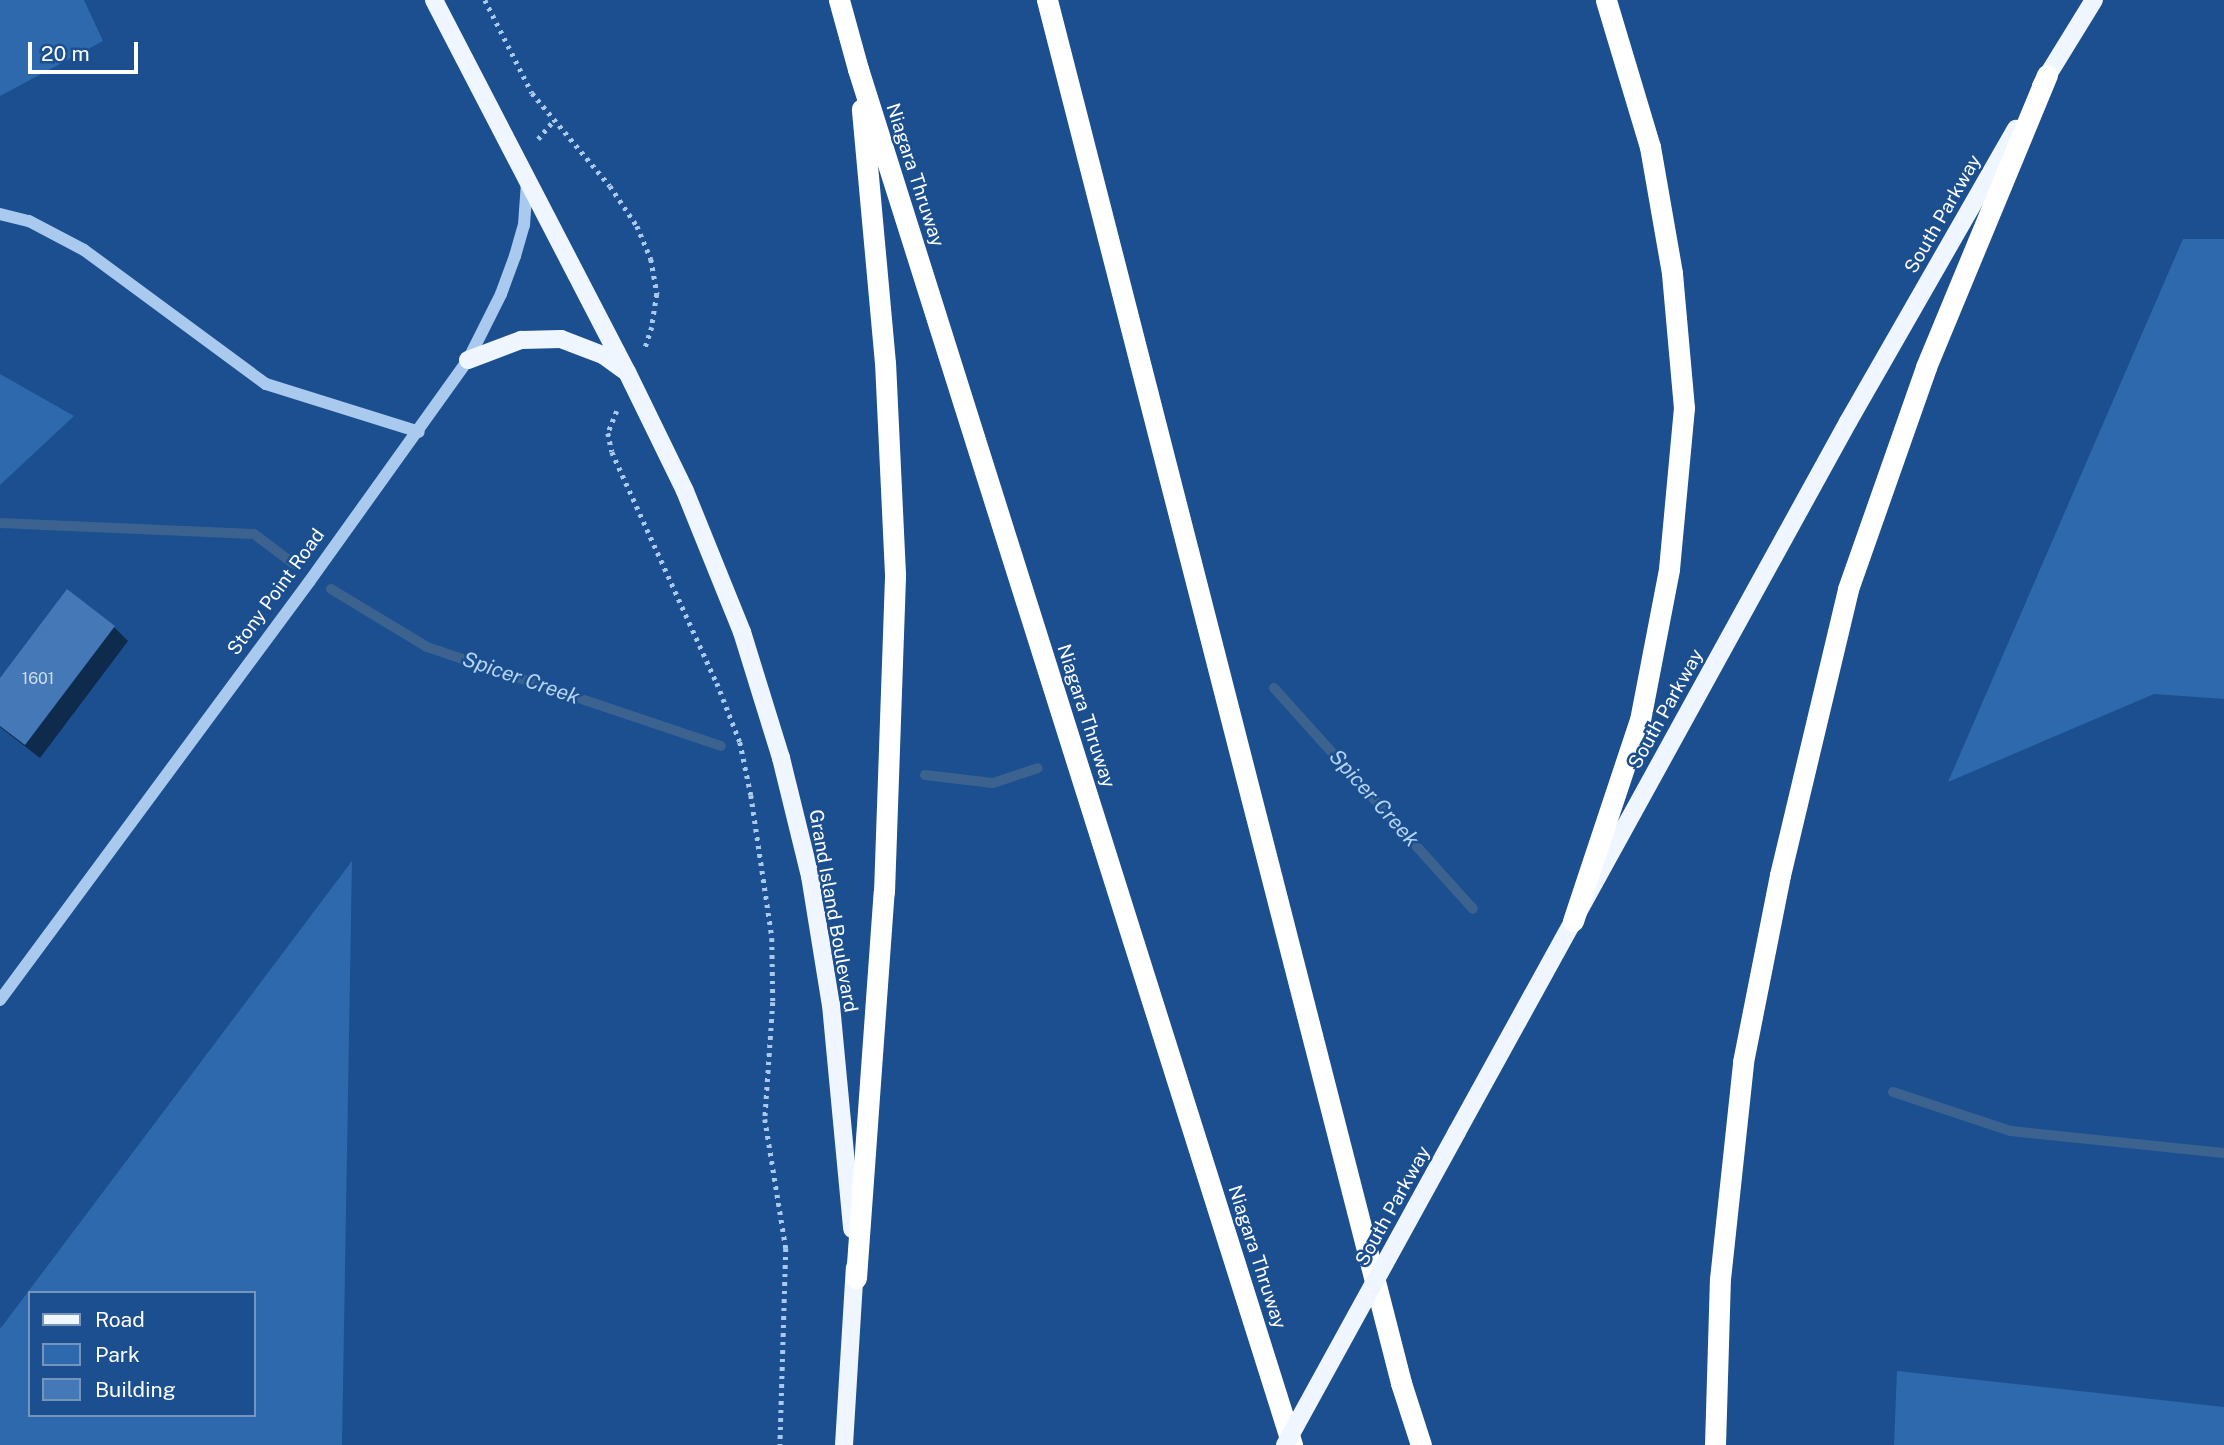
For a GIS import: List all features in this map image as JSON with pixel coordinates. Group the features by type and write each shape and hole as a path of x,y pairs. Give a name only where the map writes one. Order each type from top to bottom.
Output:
{"highway":[{"name":"Niagara Thruway","path":"839,0 858,69 1292,1445"},
{"path":"1046,0 1401,1383 1421,1445"},
{"path":"1573,921 1640,720 1669,569 1684,408 1672,273 1650,146 1606,0"},
{"path":"856,1278 884,892 895,574 884,363 858,69"},
{"path":"1715,1445 1720,1279 1743,1062 1780,875 1845,603 1926,367 2047,75"}],"main road":[{"path":"434,0 627,372"},
{"name":"South Parkway","path":"1285,1445 1849,422 2047,75 2094,0"},
{"path":"468,360 521,340 561,340 603,355 627,372"},
{"name":"Grand Island Boulevard","path":"627,372 685,491 743,632 781,758 810,876 831,1005 856,1278 844,1445"}],"street":[{"name":"Stony Point Road","path":"0,1000 419,432 468,360 501,294 515,256 524,225 527,180"},
{"path":"0,214 29,221 84,250 266,384 419,432"}],"path":[{"path":"485,0 532,93 610,186 637,226 651,259 657,294 652,327 642,357"},
{"path":"532,146 553,121"},
{"path":"620,407 612,418 608,433 612,452 717,683 740,742 751,795 772,938 773,1002 765,1119 786,1248 780,1445"}],"green space":[{"path":"0,0 84,0 103,41 0,96"},
{"path":"2183,239 2224,239 2224,699 2154,694 1948,782"},
{"path":"0,374 74,416 0,485"},
{"path":"352,861 342,1445 0,1445 0,1329 28,1292 28,1417 256,1417 256,1291 29,1291"},
{"path":"1897,1371 2224,1407 2224,1445 1894,1445"}],"building":[{"path":"67,589 115,626 25,745 0,726 0,678"}],"waterway":[{"name":"Spicer Creek","path":"0,523 254,534 294,564"},
{"name":"Spicer Creek","path":"331,589 427,647 721,746"},
{"name":"Spicer Creek","path":"1274,688 1473,909"},
{"name":"Spicer Creek","path":"925,775 993,783 1038,768"},
{"path":"1893,1092 2011,1131 2224,1153"}]}
